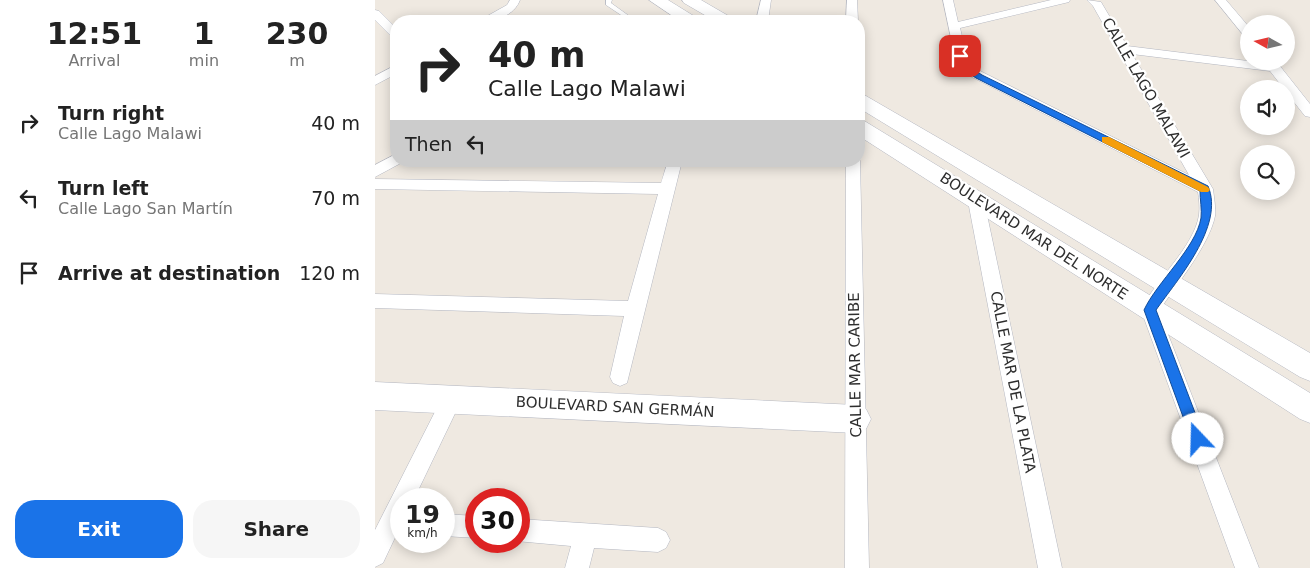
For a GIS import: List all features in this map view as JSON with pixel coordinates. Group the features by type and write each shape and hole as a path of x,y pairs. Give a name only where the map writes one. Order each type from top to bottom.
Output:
{"street":[{"path":"498,15 509,9 515,0"},
{"path":"657,0 681,15"},
{"path":"690,0 716,15"},
{"path":"764,15 767,0"},
{"path":"852,0 852,15"},
{"path":"948,0 960,56 971,72 1205,189"},
{"path":"954,26 1065,0"},
{"name":"CALLE LAGO MALAWI","path":"1092,0 1097,4 1205,189 1207,210 1204,225 1194,245 1167,282 1150,310"},
{"path":"1220,0 1240,25"},
{"path":"375,13 390,29"},
{"path":"1123,49 1240,61"},
{"path":"1277,70 1310,113"},
{"path":"375,81 390,72"},
{"name":"BOULEVARD MAR DEL NORTE","path":"865,104 1310,368"},
{"name":"BOULEVARD MAR DEL NORTE","path":"865,131 975,196 1150,310 1310,409"},
{"path":"375,172 390,162"},
{"path":"621,377 635,309 674,167"},
{"name":"CALLE MAR CARIBE","path":"853,167 857,568"},
{"path":"375,184 668,189"},
{"name":"CALLE MAR DE LA PLATA","path":"975,196 1050,568"},
{"path":"375,301 635,309"},
{"path":"1150,310 1247,568"},
{"name":"BOULEVARD SAN GERMÁN","path":"375,396 856,419"},
{"path":"406,488 452,399"},
{"path":"375,556 390,521"},
{"path":"530,532 658,540"},
{"path":"577,568 585,536"}],"lane":[{"path":"609,0 608,4 624,15"}],"slow traffic":[{"path":"1106,140 1205,190"}],"route":[{"path":"960,56 971,72 1205,189 1207,216 1204,225 1194,245 1167,282 1150,310 1198,439"}]}
